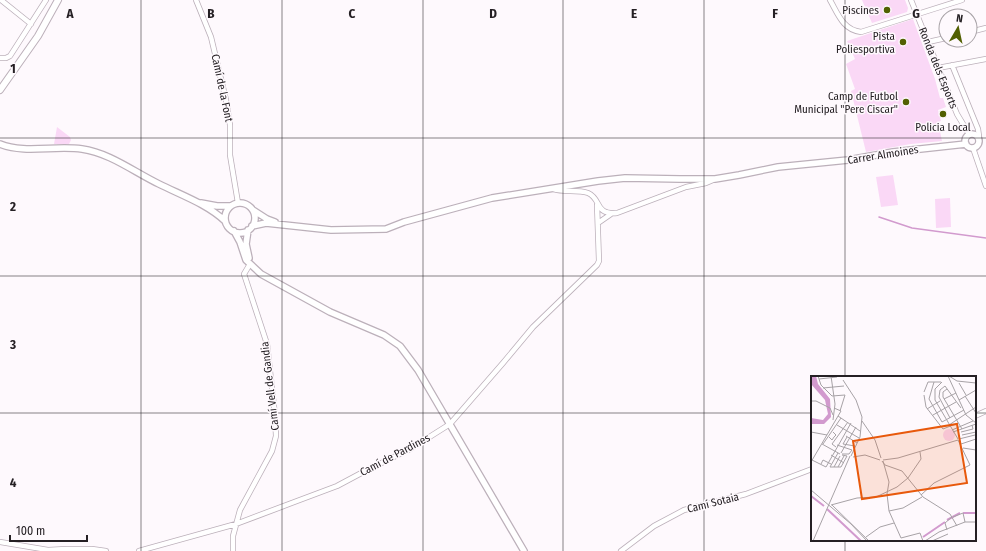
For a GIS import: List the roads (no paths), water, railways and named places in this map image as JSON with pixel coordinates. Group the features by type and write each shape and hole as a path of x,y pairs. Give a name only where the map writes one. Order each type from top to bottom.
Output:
{"main road":[{"path":"0,90 38,36 58,0"}],"street":[{"path":"1,0 31,24"},
{"path":"2,58 10,56 46,0"},
{"name":"Camí de la Font","path":"196,0 211,37 226,100 230,125 230,155 238,203"},
{"path":"830,0 843,23 852,30 864,31 962,0"},
{"name":"Ronda dels Esports","path":"911,0 957,114 969,134"},
{"path":"928,42 938,40"},
{"path":"938,68 986,59"},
{"name":"Ronda dels Esports","path":"952,65 978,129 979,138"},
{"path":"986,140 979,138 975,134 969,134 965,139 966,144 973,148 986,186"},
{"path":"973,148 978,145 979,138"},
{"path":"0,144 14,148"},
{"name":"Carrer Almoines","path":"285,225 331,230 386,229 404,222 492,198 625,178 715,179 799,164 848,160 893,152 966,144"},
{"path":"0,149 71,148 90,151 114,160 194,201 220,216 229,228 234,231 242,232 266,223 285,225"},
{"path":"598,223 611,214 686,187 706,183 715,179"},
{"path":"553,189 558,191 587,193 593,196 604,212 611,214"},
{"path":"194,201 217,206 230,206 238,203 247,205 252,210 267,219 285,225"},
{"name":"Camí de Pardines","path":"139,551 236,524 337,486 412,448 450,424 504,363 533,327 597,265 599,261 598,205"},
{"path":"225,221 225,214 230,206"},
{"path":"250,264 246,244 250,228 255,217 252,210"},
{"path":"234,231 240,242 246,260 267,279 330,312 384,335 396,343 404,351 418,370 524,551"},
{"name":"Camí Vell de Gandia","path":"233,551 233,536 240,510 272,451 276,436 267,344 244,274 250,264"},
{"path":"976,416 986,411"},
{"name":"Camí Sotaia","path":"621,551 654,526 684,510 746,494 811,469"},
{"path":"0,542 48,550 92,549 106,551"}],"waterway":[{"path":"879,217 912,228 986,238"}],"place":[{"name":"Piscines","path":"887,10"},
{"name":"Pista Poliesportiva","path":"903,42"},
{"name":"Camp de Futbol Municipal \"Pere Ciscar\"","path":"906,102"},
{"name":"Policia Local","path":"943,114"}]}
